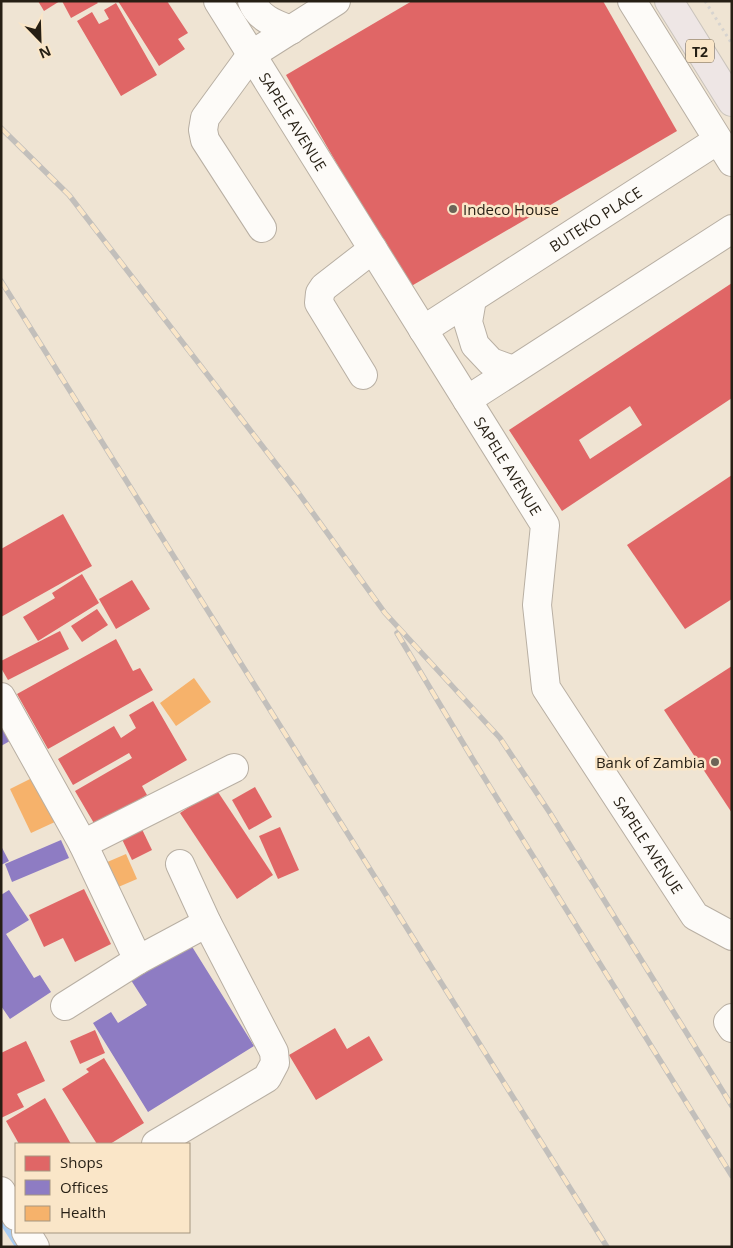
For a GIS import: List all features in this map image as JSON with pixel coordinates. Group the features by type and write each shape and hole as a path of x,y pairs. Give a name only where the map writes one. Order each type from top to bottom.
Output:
{"main road":[{"name":"T2","path":"669,1 732,102"}],"street":[{"name":"SAPELE AVENUE","path":"218,1 545,525 537,604 546,688 695,916 732,936"},
{"path":"252,1 255,7 270,22 291,30"},
{"path":"262,228 206,140 203,130 205,118 252,55 336,1"},
{"path":"632,1 725,151"},
{"path":"672,65 687,30"},
{"name":"BUTEKO PLACE","path":"423,330 472,299 725,151"},
{"path":"467,400 732,229"},
{"path":"363,375 319,303 320,294 324,287 373,249"},
{"path":"472,299 468,322 475,345 491,362 513,370"},
{"path":"1,697 83,844 138,960"},
{"path":"83,844 234,768"},
{"path":"158,1143 267,1078 275,1063 274,1052 226,963 180,864"},
{"path":"65,1006 138,960 207,923"},
{"path":"732,1018 728,1022 732,1028"},
{"path":"1,1191 15,1214"},
{"path":"27,1233 35,1247"}],"path":[{"path":"705,1 732,44"}],"building: Shops":[{"path":"38,1 60,1 44,11"},
{"path":"62,1 96,1 98,3 71,18"},
{"path":"118,1 167,1 188,33 178,39 185,49 159,66"},
{"name":"Indeco House","path":"412,1 603,1 677,131 408,288 286,75"},
{"path":"116,3 157,75 121,96 77,21 92,12 99,24 109,19 104,10"},
{"path":"732,283 732,398 562,511 509,430","holes":["630,406 642,425 590,459 579,440"]},
{"path":"732,475 732,599 685,629 627,545"},
{"path":"63,514 92,566 1,617 1,549"},
{"path":"82,574 99,603 38,641 23,617 55,598 52,593"},
{"path":"132,580 150,609 116,629 99,599"},
{"path":"97,609 108,625 82,642 71,626"},
{"path":"60,631 69,649 8,680 1,668 1,661"},
{"path":"116,639 133,671 140,668 153,690 48,749 17,694"},
{"name":"Bank of Zambia","path":"732,666 732,813 664,710"},
{"path":"153,701 187,760 142,786 147,795 95,825 75,791 132,758 129,753 73,785 58,759 114,726 121,738 136,728 129,715"},
{"path":"255,787 272,817 249,830 232,800"},
{"path":"216,789 273,875 237,899 180,813"},
{"path":"138,821 152,850 132,860 118,831"},
{"path":"280,827 299,870 278,879 259,836"},
{"path":"84,889 111,944 75,962 63,938 44,947 29,915"},
{"path":"335,1028 347,1049 369,1036 383,1060 316,1100 289,1055"},
{"path":"95,1030 105,1053 80,1064 70,1041"},
{"path":"26,1041 45,1081 17,1094 24,1107 1,1118 1,1053"},
{"path":"104,1058 144,1123 112,1143 96,1143 62,1089 89,1072 86,1069"},
{"path":"45,1098 70,1143 18,1143 6,1121"}],"building: Offices":[{"path":"1,711 17,737 1,746"},
{"path":"61,840 69,858 12,882 5,864"},
{"path":"1,846 9,861 1,865"},
{"path":"9,890 29,920 6,934 34,978 40,975 51,992 10,1019 1,1006 1,895"},
{"path":"186,937 254,1046 148,1112 93,1023 111,1012 118,1023 147,1005 127,974"}],"building: Health":[{"path":"194,678 211,702 176,726 160,703"},
{"path":"36,776 57,821 31,833 10,789"},
{"path":"126,854 137,879 109,891 98,866"}],"waterway":[{"path":"1,1218 19,1246"}],"railway":[{"path":"1,128 69,195 297,491 385,613 500,738 550,813 732,1106"},
{"path":"1,281 607,1247"},
{"path":"397,633 472,758 732,1176"}],"place":[{"name":"Indeco House","path":"453,209"},
{"name":"Bank of Zambia","path":"715,762"}]}
